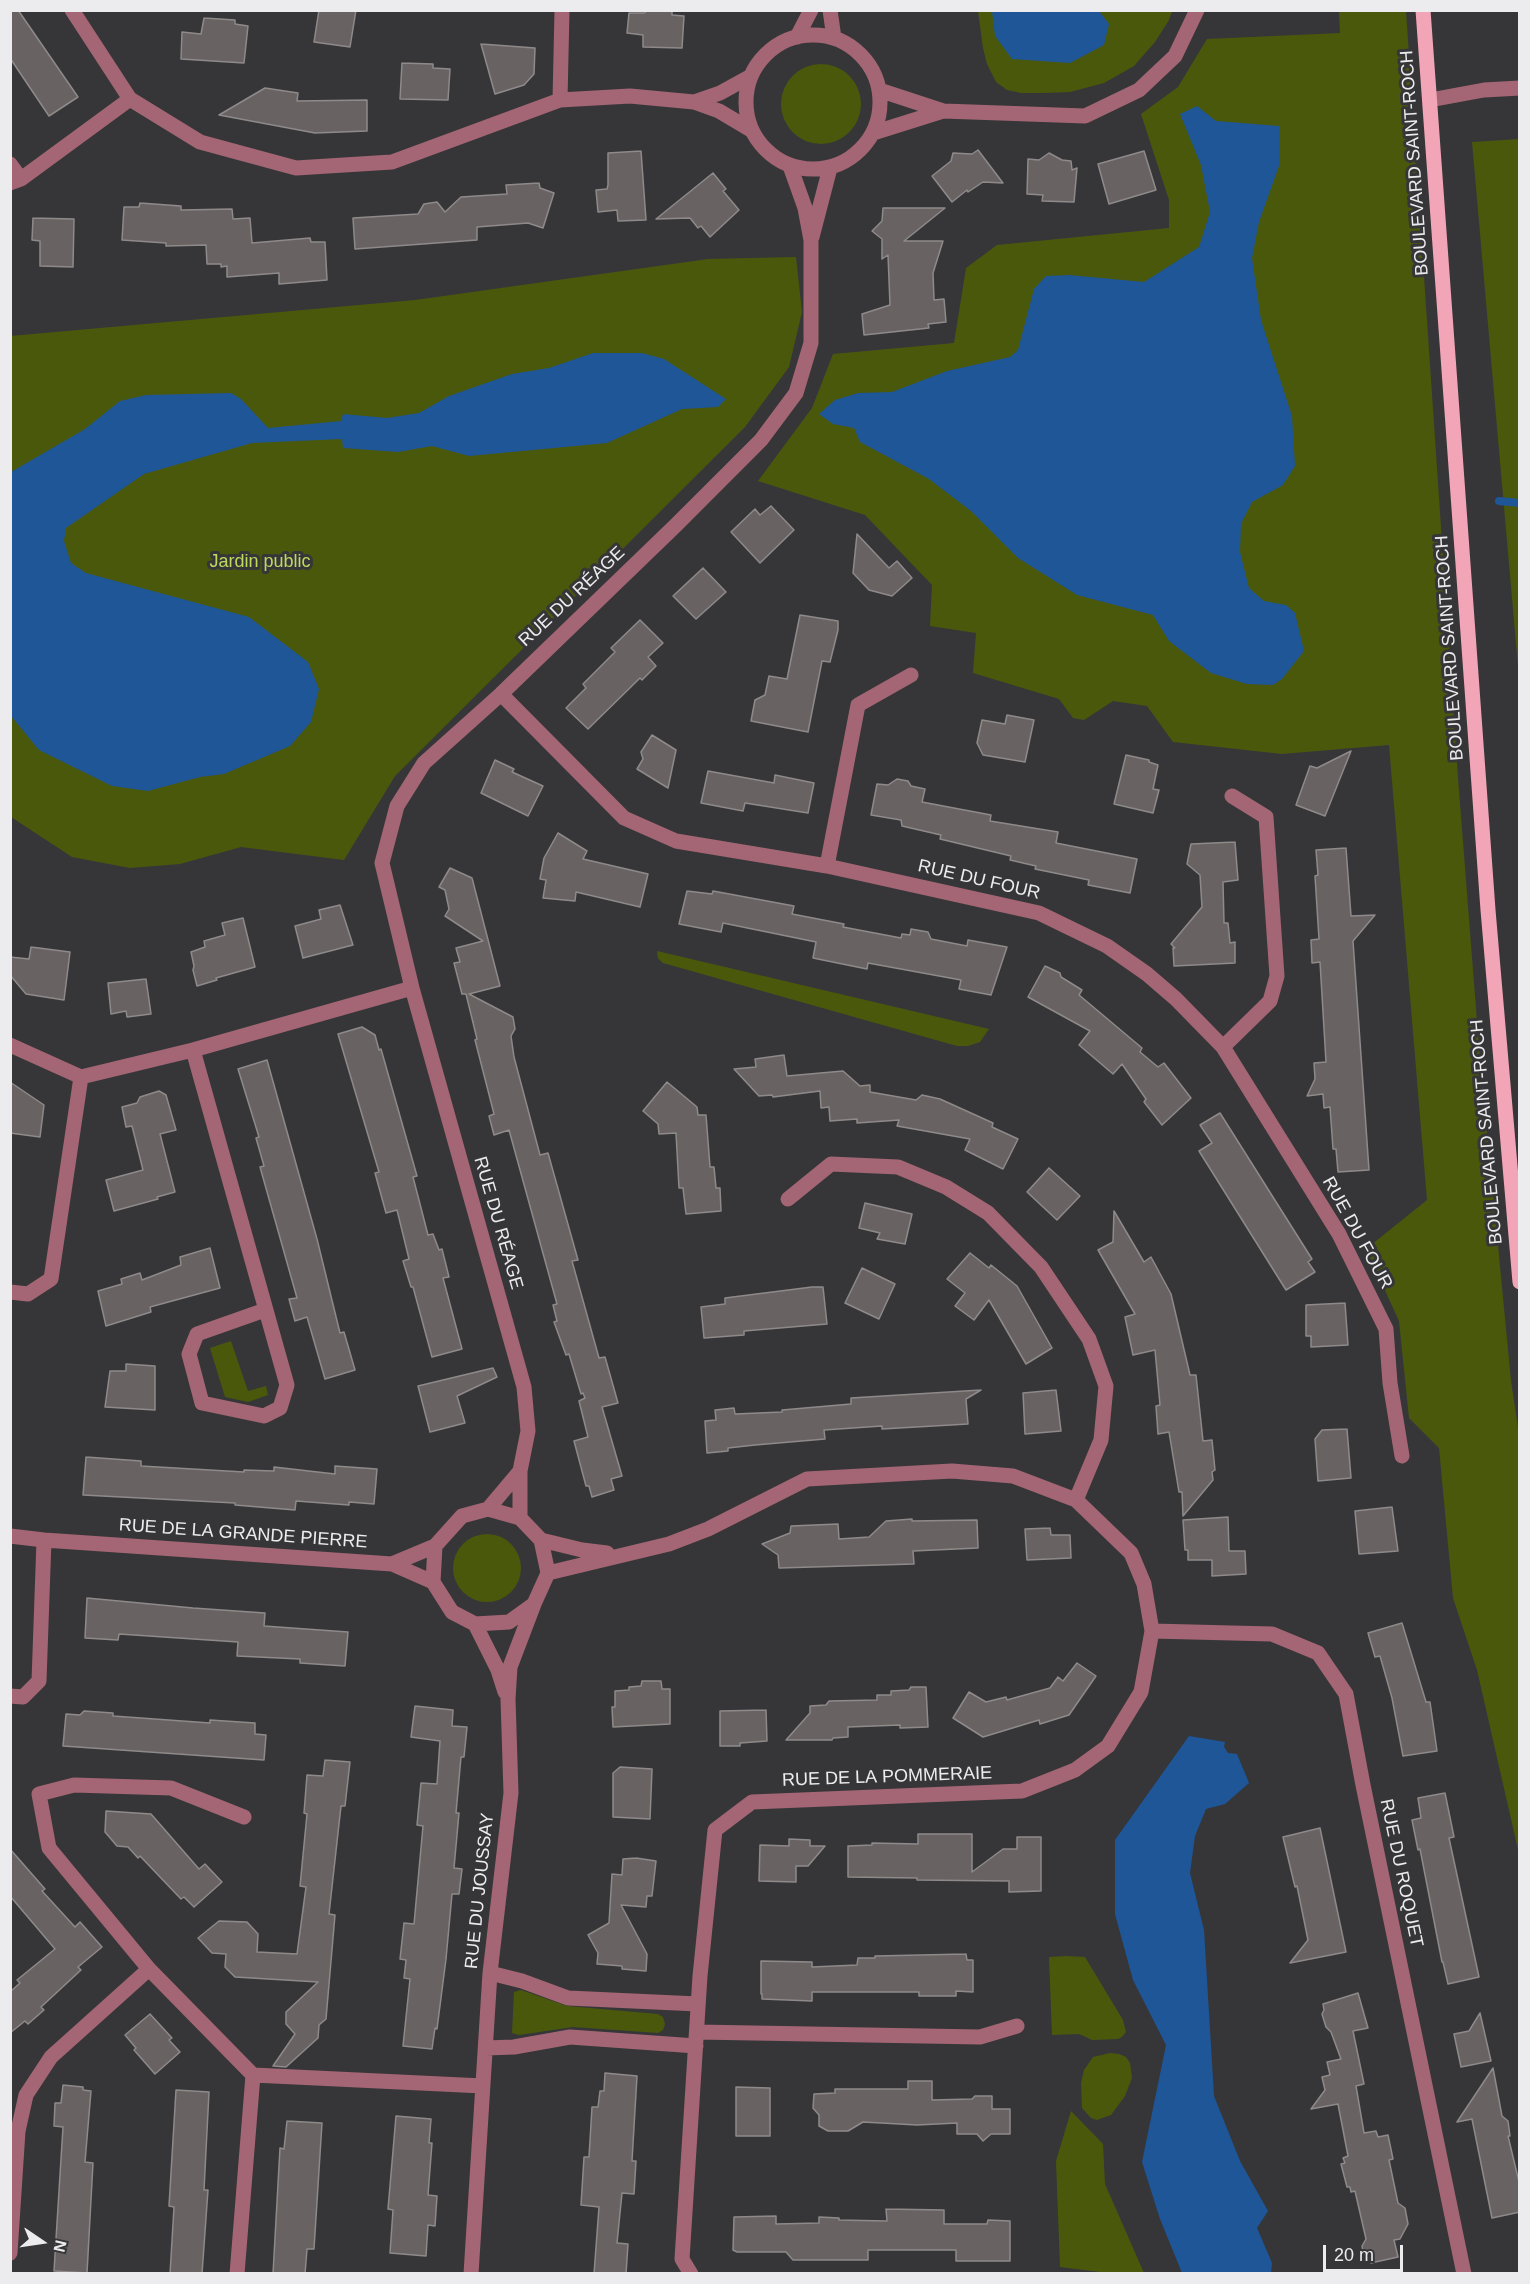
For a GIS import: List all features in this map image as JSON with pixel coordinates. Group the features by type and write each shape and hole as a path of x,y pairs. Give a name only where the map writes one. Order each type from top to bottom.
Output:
{"main road":[{"name":"BOULEVARD SAINT-ROCH","path":"1424,10 1487,898 1520,1282"}],"street":[{"path":"72,10 130,99 200,142 296,168 392,162 560,100 630,96 694,102 719,111 751,130"},
{"path":"560,100 562,10"},
{"path":"797,37 811,10"},
{"path":"830,10 834,38"},
{"path":"879,90 943,111 1085,116 1139,90 1175,57 1197,10"},
{"path":"815,35 834,38 850,46 864,58 873,73 879,90 879,112 873,133 862,148 848,160 830,168 810,170 790,166 768,152 751,130 746,113 746,94 751,76 762,58 778,45 797,37 815,35"},
{"path":"694,102 720,93 751,76"},
{"path":"1430,100 1484,90 1520,88"},
{"path":"10,164 16,181 130,99"},
{"path":"873,133 943,111"},
{"path":"790,166 805,208 811,240"},
{"path":"811,240 830,168"},
{"name":"RUE DU RÉAGE","path":"520,1518 520,1471 528,1431 524,1387 412,988 382,863 397,806 424,763 501,694 675,526 761,440 796,393 811,343 811,240"},
{"path":"827,866 858,705 911,675"},
{"name":"RUE DU FOUR","path":"501,694 624,818 676,841 827,866 1039,913 1107,945 1147,974 1176,999 1223,1047 1339,1234 1386,1329 1390,1383 1402,1456"},
{"path":"1223,1047 1270,1000 1277,976 1266,817 1232,795"},
{"path":"10,1045 81,1077 193,1050 412,988"},
{"path":"193,1050 287,1386 280,1408 264,1416 202,1403 189,1354 197,1334 265,1310"},
{"path":"10,1292 28,1294 51,1279 81,1077"},
{"path":"548,1573 669,1544 708,1529 807,1479 952,1471 1013,1476 1076,1500 1101,1440 1106,1386 1089,1339 1041,1267 988,1213 946,1186 898,1167 831,1164 788,1198"},
{"path":"488,1509 520,1471"},
{"name":"RUE DE LA POMMERAIE","path":"690,2274 682,2259 698,2004 715,1830 752,1802 1022,1791 1075,1770 1108,1746 1141,1692 1152,1631 1144,1584 1131,1553 1076,1500"},
{"path":"392,1564 433,1582 452,1612 475,1624 509,1622 534,1604 548,1573 541,1540 520,1518 488,1509 462,1516 435,1546 433,1582"},
{"name":"RUE DE LA GRANDE PIERRE","path":"10,1536 392,1564 435,1546"},
{"path":"10,1696 23,1697 39,1682 44,1540"},
{"path":"541,1540 582,1550 619,1555"},
{"name":"RUE DU JOUSSAY","path":"471,2274 490,1973 511,1793 508,1699 510,1667 534,1604"},
{"name":"RUE DU JOUSSAY","path":"475,1624 498,1670 508,1699"},
{"name":"RUE DU ROQUET","path":"1152,1631 1272,1634 1318,1653 1346,1694 1464,2274"},
{"path":"244,1817 171,1788 74,1785 39,1794 48,1848 149,1969 253,2075 483,2086"},
{"path":"10,2253 18,2131 26,2096 51,2057 149,1969"},
{"path":"490,1973 522,1980 568,1998 698,2004"},
{"path":"486,2048 514,2047 570,2037 696,2039 980,2037 1017,2026"},
{"path":"237,2274 253,2075"}],"green space":[{"path":"978,11 1172,11 1155,42 1134,66 1104,83 1070,92 1021,93 1007,90 996,82 987,64"},
{"path":"1339,11 1406,11 1458,778 1479,1047 1511,1381 1520,1441 1519,1854 1477,1670 1453,1598 1439,1448 1409,1418 1399,1321 1366,1249 1427,1200 1389,745 1282,754 1173,742 1147,706 1113,701 1084,720 1073,718 1059,699 973,673 976,633 930,626 932,585 865,515 758,481 812,408 833,354 954,343 966,268 997,245 1169,228 1169,200 1141,114 1178,87 1207,39 1340,33"},
{"path":"821,64 836,67 849,76 858,89 861,104 858,119 849,132 836,141 821,144 806,141 793,132 784,119 781,104 784,89 793,76 806,67"},
{"path":"1520,139 1519,678 1472,142"},
{"name":"Jardin public","path":"796,257 802,312 789,367 745,427 395,776 344,860 241,847 180,864 130,868 72,857 11,817 10,336 415,300 708,259"},
{"path":"657,951 989,1029 980,1042 968,1046 957,1046 663,963 658,958"},
{"path":"231,1341 248,1391 266,1386 268,1395 248,1402 225,1397 210,1348"},
{"path":"487,1534 500,1537 511,1544 518,1555 521,1568 518,1581 511,1592 500,1599 487,1602 474,1599 463,1592 456,1581 453,1568 456,1555 463,1544 474,1537"},
{"path":"1049,1957 1085,1957 1123,2020 1126,2032 1122,2037 1092,2040 1079,2034 1052,2035"},
{"path":"521,1990 567,2006 658,2014 663,2017 665,2024 663,2030 658,2033 573,2027 519,2035 512,2033 514,1992"},
{"path":"1110,2053 1126,2057 1130,2063 1132,2078 1125,2096 1111,2115 1097,2120 1091,2118 1082,2108 1081,2083 1084,2070 1093,2057"},
{"path":"1071,2111 1103,2144 1105,2184 1144,2273 1108,2273 1060,2267 1056,2161"}],"water":[{"path":"992,11 1099,11 1109,24 1104,45 1070,63 1012,59 995,36"},
{"path":"1197,106 1216,121 1279,126 1279,166 1259,222 1252,258 1261,320 1292,416 1295,466 1283,485 1252,502 1241,524 1240,552 1249,588 1264,601 1286,605 1295,613 1304,651 1282,679 1273,685 1247,684 1211,673 1169,641 1153,615 1077,595 1018,558 971,511 929,479 860,442 854,428 833,424 819,414 835,400 858,393 892,392 947,371 1010,357 1018,350 1034,289 1046,276 1069,275 1144,282 1199,247 1210,212 1201,165 1180,114"},
{"path":"593,353 642,353 664,359 726,399 718,407 682,409 607,443 469,456 432,446 398,452 343,448 342,439 252,443 144,474 66,528 64,541 71,563 86,573 249,617 308,662 319,689 311,722 290,746 224,774 200,777 148,791 112,786 39,750 11,716 11,472 85,429 120,401 146,395 231,393 241,399 268,428 341,421 343,414 387,418 419,413 449,396 512,374 549,368"},
{"path":"1189,1736 1225,1742 1224,1747 1228,1753 1237,1754 1249,1783 1225,1804 1206,1809 1195,1836 1190,1873 1204,1930 1214,2096 1240,2161 1268,2211 1257,2228 1272,2263 1271,2273 1182,2273 1160,2219 1142,2162 1166,2045 1133,1980 1115,1914 1115,1840"}],"building":[{"path":"10,10 18,10 78,97 49,116 10,58"},
{"path":"319,10 356,10 350,47 314,42"},
{"path":"648,10 672,10 672,15 684,16 682,48 643,47 643,35 627,33 629,13 644,13"},
{"path":"204,18 235,20 235,24 248,26 244,63 181,59 182,32 201,34"},
{"path":"481,44 535,48 534,74 524,85 495,94"},
{"path":"402,63 433,64 433,68 450,69 448,100 400,99"},
{"path":"265,88 298,93 297,101 367,100 367,131 315,133 219,115"},
{"path":"978,150 1003,183 983,182 968,192 967,190 952,202 932,176 951,161 953,153 972,154"},
{"path":"641,151 646,220 618,221 617,210 598,212 596,190 607,189 608,153"},
{"path":"1144,151 1156,190 1109,204 1098,164"},
{"path":"1049,153 1062,160 1071,161 1072,170 1077,168 1074,202 1042,201 1043,195 1027,194 1028,159 1039,160"},
{"path":"713,173 726,189 723,191 739,210 710,237 690,218 656,219"},
{"path":"539,183 540,188 554,193 543,228 528,223 477,227 477,240 355,249 353,218 418,214 424,204 437,202 445,212 461,197 507,194 506,185"},
{"path":"140,203 181,206 181,210 232,209 233,219 250,218 252,243 310,238 311,242 325,242 327,280 279,284 279,273 227,277 227,266 207,264 206,245 166,246 166,243 122,240 124,207 139,207"},
{"path":"883,208 945,208 904,241 943,241 933,273 934,300 944,299 946,322 928,324 929,328 864,335 862,314 890,305 888,255 882,259 882,239 872,231 882,221"},
{"path":"33,218 74,219 73,267 40,266 40,241 32,240"},
{"path":"771,506 794,530 760,563 731,532 755,509 760,515"},
{"path":"857,534 889,568 897,561 912,578 892,596 869,590 853,573"},
{"path":"703,568 726,592 696,619 673,596"},
{"path":"800,615 838,621 830,662 822,661 808,732 751,721 755,700 765,695 769,676 787,679"},
{"path":"640,620 663,643 648,657 656,666 642,680 640,678 588,729 566,708 586,688 583,684 615,652 611,648"},
{"path":"1007,715 1034,720 1025,762 983,755 977,743 982,720 1005,724"},
{"path":"652,735 676,750 668,788 637,769 643,759 641,752"},
{"path":"1351,751 1325,816 1296,805 1310,766 1317,768"},
{"path":"1126,755 1149,760 1158,765 1153,789 1159,790 1153,813 1114,804"},
{"path":"495,760 514,769 512,772 543,786 528,816 481,793"},
{"path":"708,771 774,783 775,775 814,783 808,813 745,803 743,811 701,803"},
{"path":"897,779 908,781 911,786 925,789 922,802 991,815 990,821 1058,832 1056,843 1137,859 1130,893 1088,885 1089,880 1035,869 1036,866 1010,860 1011,856 940,839 941,835 902,826 901,820 871,815 877,784 888,785"},
{"path":"558,833 587,851 583,859 648,874 640,907 576,892 575,901 543,898 546,880 540,879 544,858"},
{"path":"1235,842 1238,880 1223,882 1224,923 1228,923 1230,943 1235,942 1235,963 1174,966 1173,948 1175,948 1171,944 1202,907 1200,875 1187,864 1191,844"},
{"path":"1346,848 1351,916 1375,915 1353,941 1369,1170 1338,1172 1336,1149 1333,1149 1330,1107 1324,1108 1323,1094 1307,1096 1315,1079 1314,1063 1326,1062 1320,962 1312,963 1311,940 1319,939 1315,876 1318,875 1316,850"},
{"path":"450,868 472,878 500,986 469,994 513,1017 515,1029 511,1036 514,1057 540,1155 548,1153 578,1260 572,1261 599,1358 605,1357 618,1403 602,1407 622,1476 611,1479 614,1490 592,1497 589,1486 586,1486 574,1441 588,1437 579,1401 585,1398 583,1393 581,1394 569,1354 566,1355 554,1322 557,1321 553,1305 557,1304 509,1130 494,1135 489,1116 494,1114 475,1040 477,1039 466,994 462,994 454,963 460,962 456,948 483,941 445,916 449,909 445,890 439,887"},
{"path":"687,891 712,894 713,891 794,906 792,914 901,938 902,934 910,935 911,929 928,932 931,939 967,946 968,940 1007,947 991,995 959,989 961,980 868,963 867,969 813,958 816,942 723,923 721,932 679,924"},
{"path":"340,905 353,945 303,958 295,926 321,919 319,910"},
{"path":"243,918 255,967 197,986 191,952 205,947 204,941 225,935 222,923"},
{"path":"31,947 70,952 64,1000 26,994 10,975 10,957 29,959"},
{"path":"1045,966 1060,973 1061,977 1082,990 1079,995 1142,1048 1140,1052 1158,1067 1164,1063 1191,1098 1162,1125 1144,1102 1146,1099 1122,1064 1113,1074 1079,1045 1090,1031 1028,997"},
{"path":"146,979 151,1014 127,1017 126,1011 111,1014 108,983"},
{"path":"362,1027 375,1035 379,1050 381,1049 417,1176 413,1177 428,1235 433,1234 439,1250 442,1249 449,1277 443,1278 462,1349 432,1357 413,1287 411,1287 403,1261 409,1259 397,1210 386,1213 375,1173 379,1172 338,1034"},
{"path":"784,1055 787,1076 843,1071 860,1086 870,1085 870,1092 916,1100 922,1095 940,1099 993,1123 992,1127 1018,1139 1003,1169 965,1150 970,1139 897,1126 899,1120 857,1123 857,1119 830,1121 829,1107 821,1108 820,1091 773,1097 772,1095 759,1096 734,1069 756,1067 755,1059"},
{"path":"267,1060 317,1239 340,1333 344,1332 355,1370 325,1379 307,1317 295,1321 289,1299 297,1298 260,1167 264,1166 256,1138 259,1137 238,1069"},
{"path":"10,1082 44,1105 40,1137 10,1133"},
{"path":"667,1082 697,1107 698,1115 706,1115 710,1167 714,1167 716,1188 720,1188 721,1211 686,1214 683,1188 679,1188 676,1133 659,1134 658,1124 643,1111"},
{"path":"159,1091 166,1095 176,1130 160,1134 175,1192 114,1211 106,1180 143,1170 132,1126 126,1127 122,1107 137,1103 140,1097"},
{"path":"1220,1113 1312,1259 1308,1262 1315,1272 1286,1290 1199,1151 1212,1143 1200,1125"},
{"path":"1049,1168 1080,1196 1057,1220 1027,1192"},
{"path":"865,1203 912,1214 905,1244 877,1239 880,1233 859,1228"},
{"path":"1114,1211 1144,1262 1151,1257 1171,1294 1190,1375 1196,1375 1203,1441 1212,1440 1215,1470 1212,1472 1213,1480 1183,1516 1182,1492 1179,1492 1169,1432 1158,1434 1156,1406 1160,1405 1155,1350 1133,1355 1125,1317 1135,1314 1098,1250 1113,1242"},
{"path":"210,1248 220,1288 150,1307 151,1312 106,1326 98,1291 122,1284 121,1279 140,1273 142,1280 181,1265 180,1257"},
{"path":"970,1253 989,1268 991,1265 1017,1286 1052,1348 1026,1364 989,1300 974,1320 955,1306 965,1293 947,1279"},
{"path":"862,1268 895,1284 879,1319 845,1303"},
{"path":"823,1287 827,1324 744,1331 744,1335 704,1338 701,1307 725,1304 725,1298"},
{"path":"1345,1303 1348,1345 1311,1347 1311,1336 1306,1336 1306,1305"},
{"path":"126,1364 155,1366 155,1410 105,1407 110,1371 126,1371"},
{"path":"493,1368 497,1377 457,1396 465,1423 430,1432 418,1386"},
{"path":"981,1390 966,1399 968,1424 824,1430 825,1439 728,1448 728,1451 707,1453 705,1421 716,1420 715,1410 734,1408 735,1414 782,1412 782,1410 851,1404 851,1398"},
{"path":"1056,1390 1061,1431 1025,1434 1023,1393"},
{"path":"1347,1429 1351,1478 1318,1481 1315,1439 1322,1430"},
{"path":"86,1457 141,1461 141,1466 244,1472 244,1470 274,1471 274,1467 335,1474 335,1466 377,1469 374,1504 349,1502 349,1505 296,1501 295,1510 235,1505 235,1503 83,1495"},
{"path":"1392,1507 1398,1551 1359,1554 1355,1511"},
{"path":"1228,1517 1229,1551 1245,1551 1246,1574 1212,1576 1212,1560 1188,1560 1183,1520"},
{"path":"912,1519 912,1521 977,1520 978,1548 913,1551 914,1564 779,1568 778,1555 762,1544 790,1533 791,1526 838,1524 839,1539 869,1537 886,1521"},
{"path":"1050,1528 1051,1535 1070,1535 1071,1558 1027,1560 1025,1529"},
{"path":"87,1598 265,1613 264,1626 348,1632 345,1666 300,1663 300,1659 237,1656 238,1642 119,1634 118,1640 85,1638"},
{"path":"1402,1623 1426,1702 1430,1702 1437,1751 1403,1756 1392,1698 1380,1656 1375,1657 1368,1633"},
{"path":"1077,1663 1096,1676 1069,1715 1040,1724 1039,1720 983,1737 953,1718 969,1692 986,1702 1006,1697 1007,1700 1050,1688 1058,1677 1063,1681"},
{"path":"642,1681 661,1681 662,1689 670,1689 670,1724 613,1727 612,1707 615,1707 615,1691 641,1686"},
{"path":"911,1687 926,1687 928,1727 900,1728 900,1725 848,1727 848,1737 832,1740 786,1740 810,1713 810,1706 826,1705 829,1701 877,1700 877,1695 891,1695 891,1691 909,1690"},
{"path":"415,1706 453,1710 452,1726 467,1727 464,1757 461,1757 454,1868 462,1869 459,1894 452,1894 437,2029 435,2028 432,2049 403,2046 410,1979 404,1978 406,1960 400,1959 404,1923 414,1924 423,1826 417,1825 421,1783 437,1784 440,1741 411,1737"},
{"path":"766,1710 767,1741 740,1743 740,1746 720,1746 720,1711"},
{"path":"84,1711 113,1713 113,1716 210,1723 210,1720 255,1723 255,1734 266,1735 264,1760 63,1746 66,1714 80,1715"},
{"path":"325,1760 350,1762 345,1806 341,1806 329,1914 335,1915 326,2019 319,2025 318,2038 286,2067 273,2066 295,2034 286,2024 286,2012 318,1982 235,1977 225,1967 226,1954 212,1953 198,1938 219,1921 247,1922 258,1934 257,1952 297,1954 306,1887 300,1886 307,1814 304,1813 307,1775 323,1776"},
{"path":"620,1767 652,1769 650,1819 613,1817 613,1773"},
{"path":"1445,1793 1454,1837 1449,1838 1479,1977 1448,1984 1412,1820 1421,1818 1418,1798"},
{"path":"106,1811 151,1814 199,1869 205,1864 222,1882 194,1907 184,1897 181,1899 140,1856 138,1858 128,1847 117,1846 105,1832"},
{"path":"1320,1828 1346,1952 1290,1963 1308,1940 1297,1886 1295,1887 1283,1837"},
{"path":"918,1834 972,1834 972,1872 1003,1849 1017,1849 1017,1837 1041,1837 1041,1891 1009,1892 1009,1881 848,1877 848,1846 872,1845 872,1843 918,1844"},
{"path":"789,1839 810,1840 810,1846 825,1846 808,1866 796,1866 796,1882 759,1881 760,1845 789,1846"},
{"path":"10,1849 45,1889 42,1891 75,1927 80,1922 102,1947 78,1967 81,1970 41,2007 44,2010 28,2024 25,2021 10,2033 10,1992 20,1983 17,1980 55,1949 10,1896"},
{"path":"623,1859 656,1861 652,1896 647,1896 646,1907 621,1905 647,1954 646,1971 597,1964 598,1953 588,1935 609,1923 612,1874 622,1875"},
{"path":"966,1954 967,1960 973,1960 973,1992 956,1991 956,1996 919,1996 919,1992 812,1992 812,2001 762,1999 761,1961 812,1962 812,1967 857,1965 858,1958 875,1958 875,1956"},
{"path":"1358,1993 1368,2028 1353,2031 1364,2084 1356,2086 1364,2133 1376,2131 1378,2137 1388,2135 1393,2159 1389,2160 1398,2203 1405,2208 1408,2224 1400,2239 1394,2240 1398,2257 1371,2263 1364,2258 1362,2246 1366,2239 1355,2191 1351,2192 1350,2187 1347,2187 1341,2164 1345,2163 1343,2158 1348,2156 1338,2104 1311,2109 1325,2090 1322,2077 1330,2075 1327,2062 1341,2059 1331,2032 1326,2027 1322,2014 1323,2004"},
{"path":"1480,2013 1491,2061 1461,2067 1454,2034 1469,2031"},
{"path":"150,2014 172,2038 169,2040 180,2052 155,2074 134,2050 136,2048 125,2035"},
{"path":"1493,2068 1502,2116 1508,2121 1510,2136 1508,2136 1520,2186 1520,2212 1492,2218 1472,2119 1457,2122"},
{"path":"605,2073 637,2076 632,2161 636,2161 634,2194 622,2193 617,2243 628,2244 626,2274 594,2274 599,2207 581,2205 584,2157 589,2157 592,2107 598,2107 600,2091 604,2091"},
{"path":"908,2081 932,2081 932,2100 992,2096 992,2109 1010,2109 1010,2134 991,2134 983,2141 977,2134 957,2134 957,2123 917,2125 863,2122 848,2131 828,2131 819,2126 819,2115 813,2108 814,2094 835,2093 835,2089 908,2089"},
{"path":"63,2085 83,2087 83,2090 91,2091 85,2162 93,2163 87,2273 54,2271 63,2127 54,2126 55,2103 61,2103"},
{"path":"736,2087 770,2088 770,2136 736,2136"},
{"path":"176,2090 209,2092 204,2190 208,2190 202,2274 170,2274 174,2207 169,2206"},
{"path":"396,2116 431,2119 429,2143 432,2143 428,2195 437,2196 435,2226 428,2225 426,2256 390,2253 393,2210 388,2209"},
{"path":"287,2121 322,2123 314,2249 307,2249 305,2274 273,2274 280,2148 284,2149"},
{"path":"886,2209 944,2210 944,2224 987,2224 988,2220 1010,2221 1010,2261 956,2261 956,2250 868,2250 868,2260 793,2260 786,2252 737,2252 733,2250 734,2217 776,2216 776,2224 819,2223 819,2217 839,2218 839,2220 887,2221"}],"waterway":[{"path":"1499,501 1520,503"}]}
